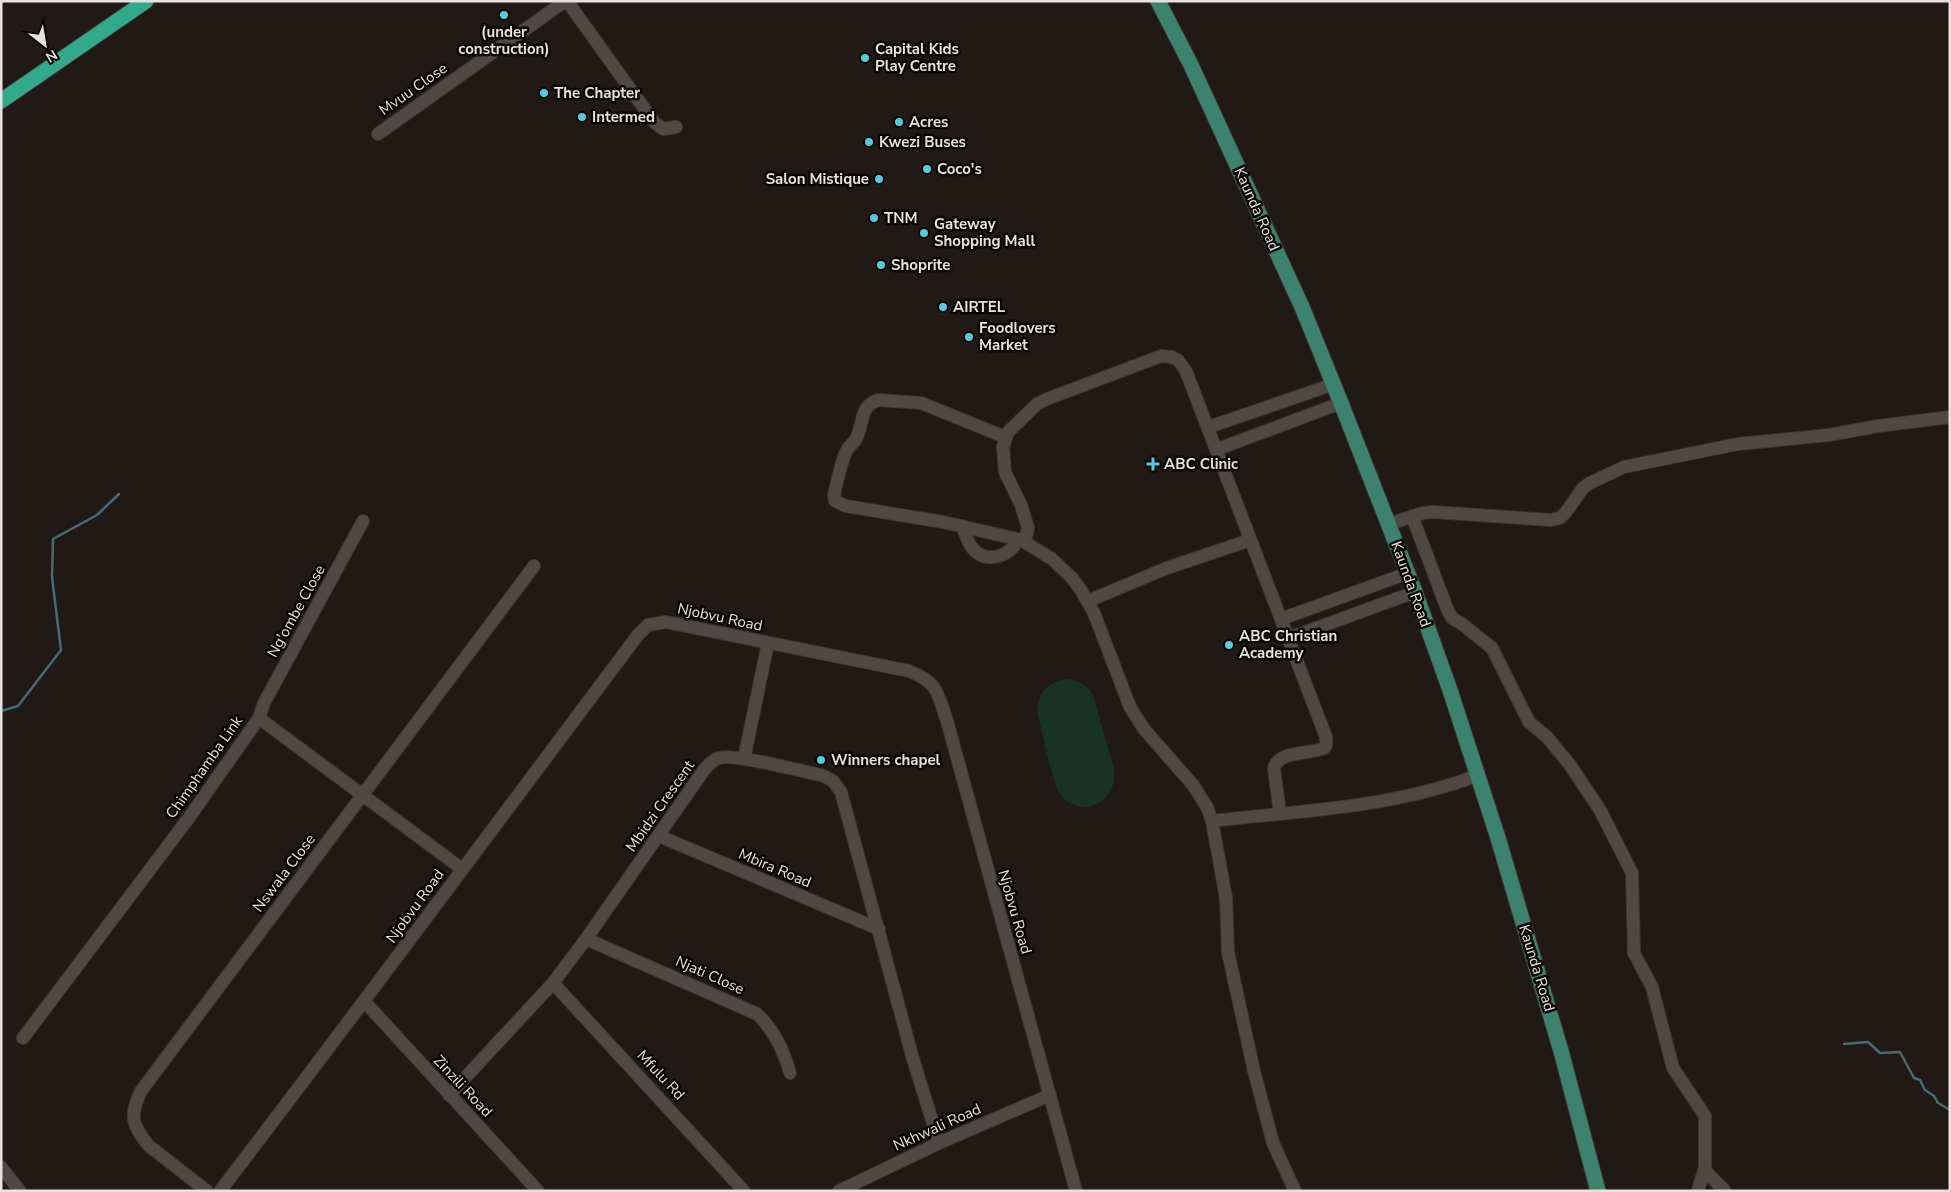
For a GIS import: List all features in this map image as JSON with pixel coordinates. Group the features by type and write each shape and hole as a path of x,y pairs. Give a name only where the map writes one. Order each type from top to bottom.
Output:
{"highway":[{"path":"1,101 146,1"}],"main road":[{"name":"Kaunda Road","path":"1158,1 1212,109 1302,307 1342,403 1408,573 1478,775 1561,1051 1598,1191"}],"street":[{"path":"566,1 654,122 663,129 676,127"},
{"name":"Mvuu Close","path":"378,134 566,1"},
{"path":"962,526 974,551 985,557 992,558 1007,552 1019,539 1026,536 1028,528 1021,505 1005,472 1003,447 1005,437 1037,404 1161,356 1166,355 1178,360 1186,370 1218,449 1250,540 1327,741 1326,745 1319,750 1281,758 1274,764 1280,813"},
{"path":"1209,428 1334,384"},
{"path":"1005,437 921,403 878,400 869,404 864,411 856,438 847,449 835,490 835,501 846,506 962,526 1019,539 1040,550 1063,568 1088,602 1130,707 1150,737 1193,785 1207,807 1212,821 1226,898 1228,952 1254,1072 1277,1156 1294,1191"},
{"path":"1218,449 1342,403"},
{"path":"1389,524 1412,516 1433,512 1551,520 1560,518 1583,488 1624,466 1738,444 1829,435 1878,426 1950,417"},
{"path":"1412,516 1452,618 1492,648 1529,722 1547,737 1600,810 1632,873 1634,953 1652,987 1673,1068 1705,1116 1705,1167 1698,1191"},
{"name":"Ng'ombe Close","path":"259,718 264,703 363,521"},
{"path":"1088,602 1167,568 1250,540"},
{"name":"Nswala Close","path":"207,1191 149,1146 133,1120 136,1101 146,1083 534,566"},
{"path":"1281,619 1408,573"},
{"path":"1289,638 1415,592"},
{"name":"Njobvu Road","path":"220,1191 365,1002 462,869 638,635 648,625 666,622 909,671 926,678 934,687 947,721 1076,1191"},
{"path":"744,759 768,643"},
{"name":"Chimphamba Link","path":"23,1038 188,819 259,718 462,869"},
{"name":"Mbidzi Crescent","path":"449,1095 553,983 708,765 718,758 725,757 744,759 824,776 833,781 838,787 879,929 913,1059 939,1143"},
{"path":"1212,821 1383,801 1434,790 1478,775"},
{"name":"Mbira Road","path":"659,836 879,929"},
{"name":"Njati Close","path":"586,939 757,1014 770,1028 783,1049 790,1073"},
{"name":"Mfulu Rd","path":"553,983 744,1191"},
{"name":"Zinzili Road","path":"365,1002 538,1191"},
{"name":"Nkhwali Road","path":"839,1191 939,1143 1050,1096"},
{"path":"1,1167 20,1191"},
{"path":"1705,1167 1707,1173 1725,1191"}],"green space":[{"path":"1068,679 1083,684 1093,695 1114,769 1114,780 1111,790 1097,804 1088,807 1070,803 1061,795 1051,769 1038,716 1038,702 1044,690 1054,682"}],"waterway":[{"path":"1,711 18,706 61,650 52,577 53,539 97,515 119,494"},
{"path":"1844,1044 1868,1042 1880,1053 1900,1052 1914,1078 1920,1080 1925,1090 1934,1096 1938,1103 1950,1110"}],"place":[{"name":"(under construction)","path":"504,15"},
{"name":"Capital Kids Play Centre","path":"865,58"},
{"name":"The Chapter","path":"544,93"},
{"name":"Intermed","path":"582,117"},
{"name":"Acres","path":"899,122"},
{"name":"Kwezi Buses","path":"869,142"},
{"name":"Coco's","path":"927,169"},
{"name":"Salon Mistique","path":"879,179"},
{"name":"TNM","path":"874,218"},
{"name":"Gateway Shopping Mall","path":"924,233"},
{"name":"Shoprite","path":"881,265"},
{"name":"AIRTEL","path":"943,307"},
{"name":"Foodlovers Market","path":"969,337"},
{"name":"ABC Clinic","path":"1153,464"},
{"name":"ABC Christian Academy","path":"1229,645"},
{"name":"Winners chapel","path":"821,760"}]}
